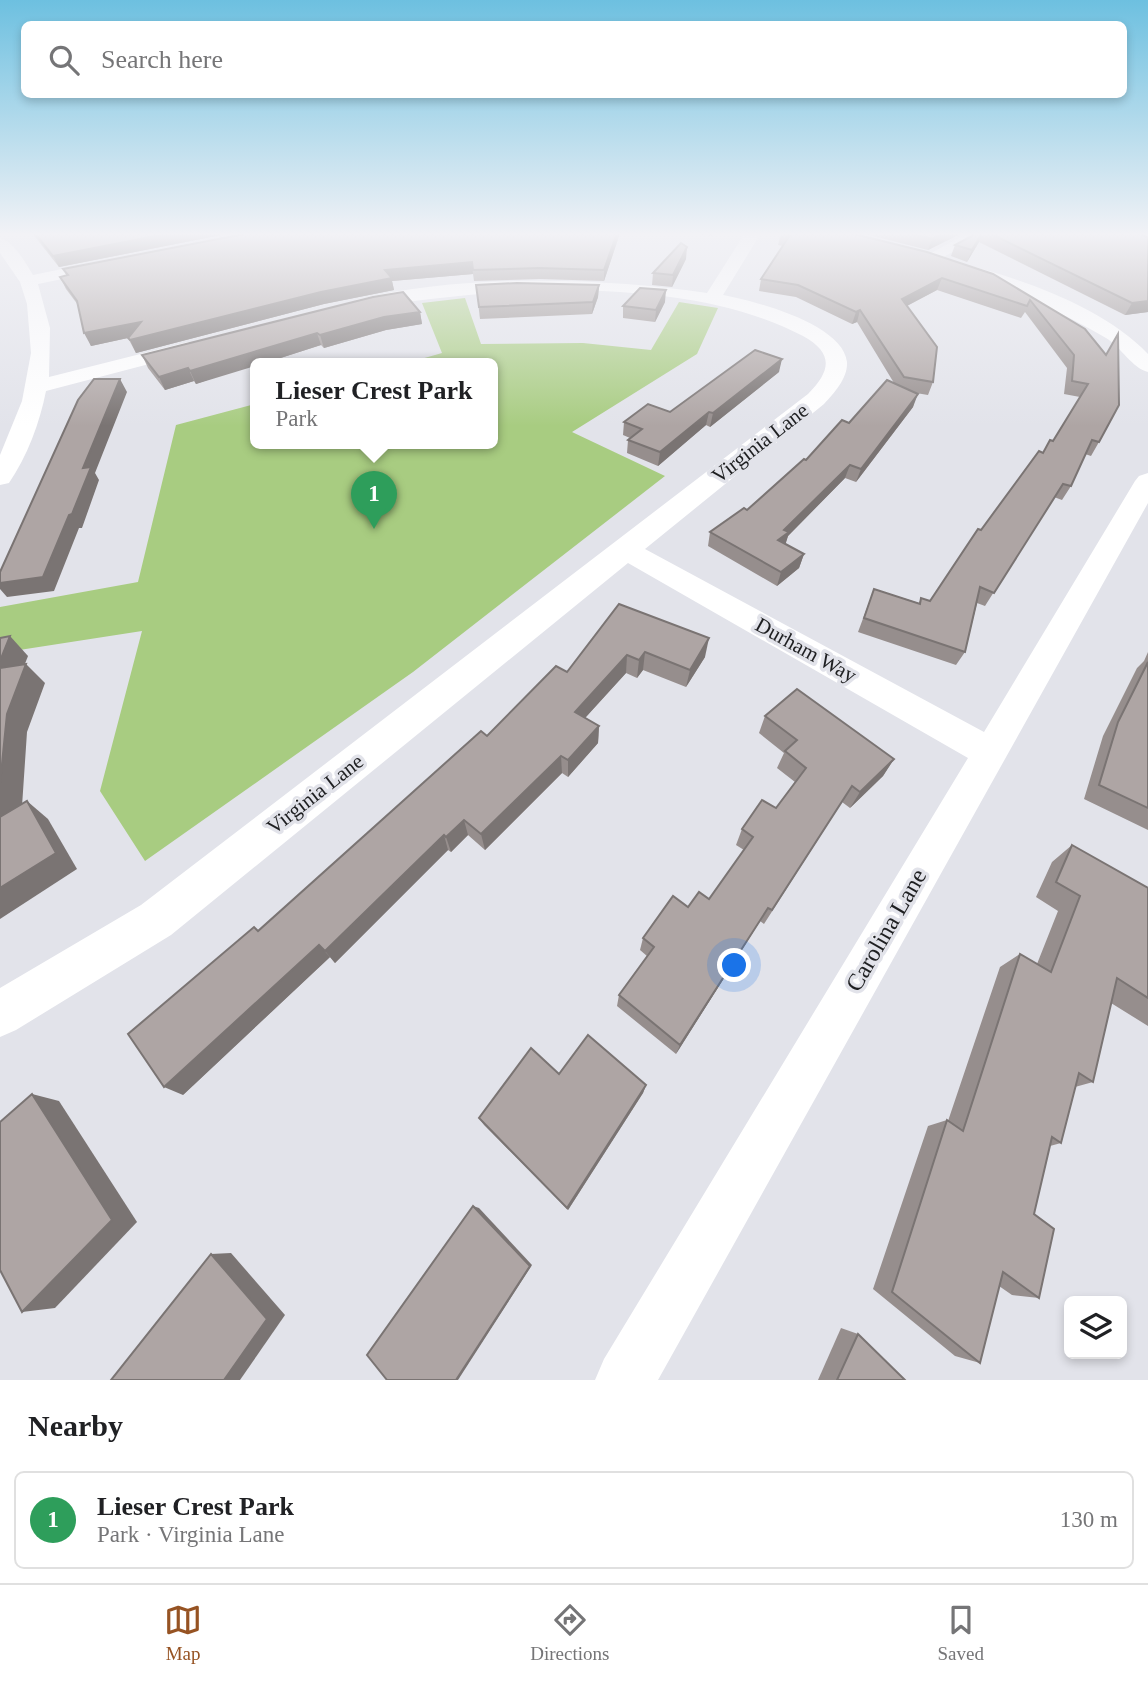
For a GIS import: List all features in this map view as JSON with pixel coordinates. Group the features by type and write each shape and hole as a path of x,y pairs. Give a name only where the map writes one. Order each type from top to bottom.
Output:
{"street":[{"path":"0,478 26,424 35,387 41,351 40,316 34,297"},
{"name":"Virginia Lane","path":"338,309 409,297"},
{"name":"Virginia Lane","path":"0,1013 156,919 832,383 837,365 830,345 806,328 751,307 697,297"},
{"path":"1045,297 1073,310 1125,341 1148,366"},
{"path":"35,387 215,341"},
{"name":"Carolina Lane","path":"625,1380 1148,481"},
{"name":"Durham Way","path":"624,550 989,751"}],"green space":[{"path":"465,298 481,344 583,343 651,350 679,302 718,308 697,354 572,432 665,476 413,672 145,861 100,791 142,631 0,653 0,607 138,582 176,425 250,405 250,449 498,449 498,358 424,358 442,353 422,303"}],"building":[{"path":"74,297 300,297 130,340 128,338 141,322 84,333"},
{"path":"371,297 408,297 420,312 384,317 320,335 317,333 190,371 188,368 159,377 142,355"},
{"path":"478,297 595,297 593,302 479,307"},
{"path":"631,297 662,297 656,310 623,306"},
{"path":"825,297 905,297 902,299 937,347 933,382 904,377 860,310 856,312"},
{"path":"1001,297 1032,297 1085,329 1106,355 1118,334 1119,405 1099,442 1092,440 1071,486 1063,484 994,593 980,587 965,652 864,618 874,589 920,604 921,598 930,601 978,529 981,530 1039,451 1043,453 1050,440 1053,441 1088,384 1072,381 1074,355 1030,300 1027,306"},
{"path":"1121,297 1148,297 1148,301 1132,303"},
{"path":"755,350 782,359 713,413 709,412 660,452 628,440 642,429 624,422 648,404 670,412"},
{"path":"94,379 120,379 83,468 91,467 43,577 0,583 0,572 78,400"},
{"path":"887,380 918,394 861,469 850,465 784,530 789,532 778,540 804,554 781,572 710,532 744,508 747,510 806,460 842,420 849,423"},
{"path":"619,604 709,638 690,670 645,652 639,660 627,655 575,712 599,726 568,760 561,756 481,834 464,820 446,837 444,835 325,951 319,945 164,1087 128,1034 254,927 258,931 481,731 487,736 556,666 567,672"},
{"path":"10,636 0,661 0,638"},
{"path":"1148,662 1148,808 1099,785 1118,722"},
{"path":"26,664 7,714 0,784 0,668"},
{"path":"797,689 894,759 860,792 852,786 772,910 768,908 680,1045 619,995 654,947 643,938 673,896 688,907 699,892 709,899 753,837 742,829 762,800 776,808 806,768 785,751 797,740 765,716"},
{"path":"27,801 56,853 0,888 0,817"},
{"path":"1072,845 1148,888 1148,998 1117,978 1093,1082 1079,1073 1061,1143 1052,1137 1034,1214 1054,1229 1039,1298 1003,1272 980,1363 892,1292 947,1120 963,1131 1020,954 1051,972 1080,896 1056,882"},
{"path":"588,1035 646,1085 567,1208 479,1118 531,1048 559,1074"},
{"path":"32,1094 112,1220 22,1312 0,1270 0,1122"},
{"path":"473,1206 530,1266 456,1380 387,1380 367,1355"},
{"path":"211,1254 267,1319 224,1380 111,1380"},
{"path":"858,1334 905,1380 837,1380"}],"place":[{"name":"Lieser Crest Park","path":"374,529"}]}
